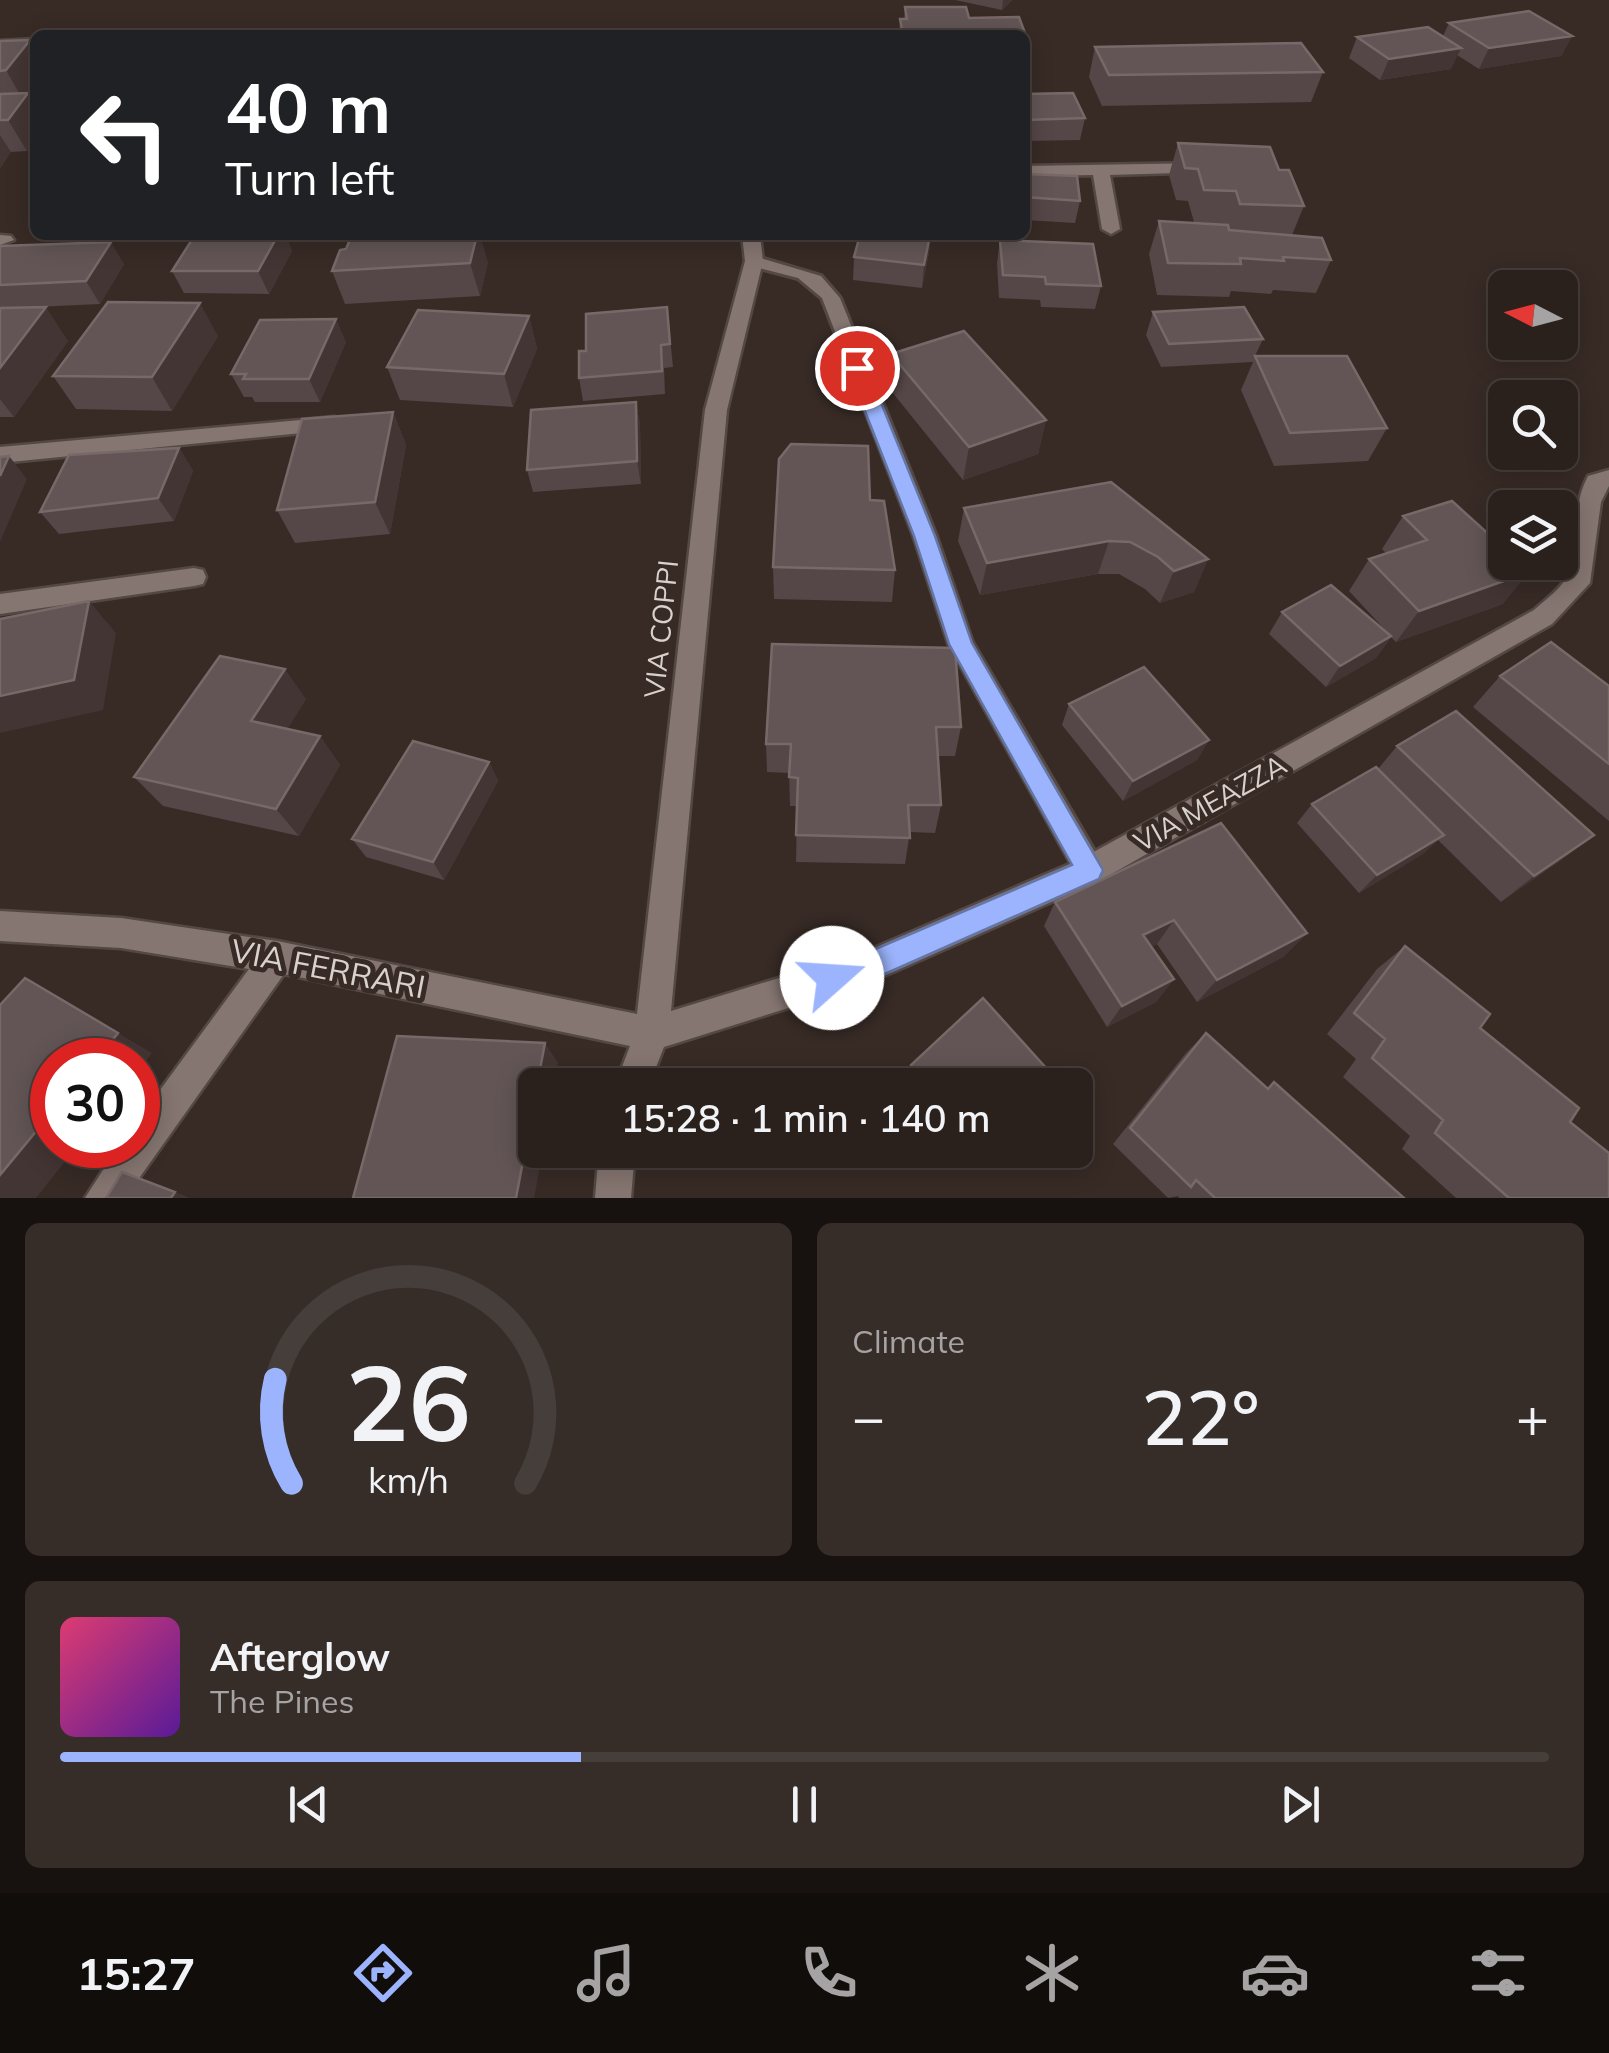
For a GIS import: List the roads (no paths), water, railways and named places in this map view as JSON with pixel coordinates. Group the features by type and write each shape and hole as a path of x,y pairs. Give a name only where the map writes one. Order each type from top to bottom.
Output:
{"street":[{"path":"0,45 30,43"},
{"path":"1030,171 1220,168"},
{"path":"1101,170 1111,229"},
{"name":"VIA COPPI","path":"639,1068 652,1034 716,410 753,248"},
{"path":"0,455 358,422"},
{"name":"VIA MEAZZA","path":"652,1034 868,967 1090,870 1543,618 1578,583 1589,502 1596,482 1609,478"},
{"path":"0,604 194,577"},
{"name":"VIA FERRARI","path":"0,926 122,932 277,957 652,1034"},
{"path":"103,1198 277,957"},
{"path":"613,1198 616,1168"}],"lane":[{"path":"753,248 816,279 835,302 961,644 1090,870"}]}
